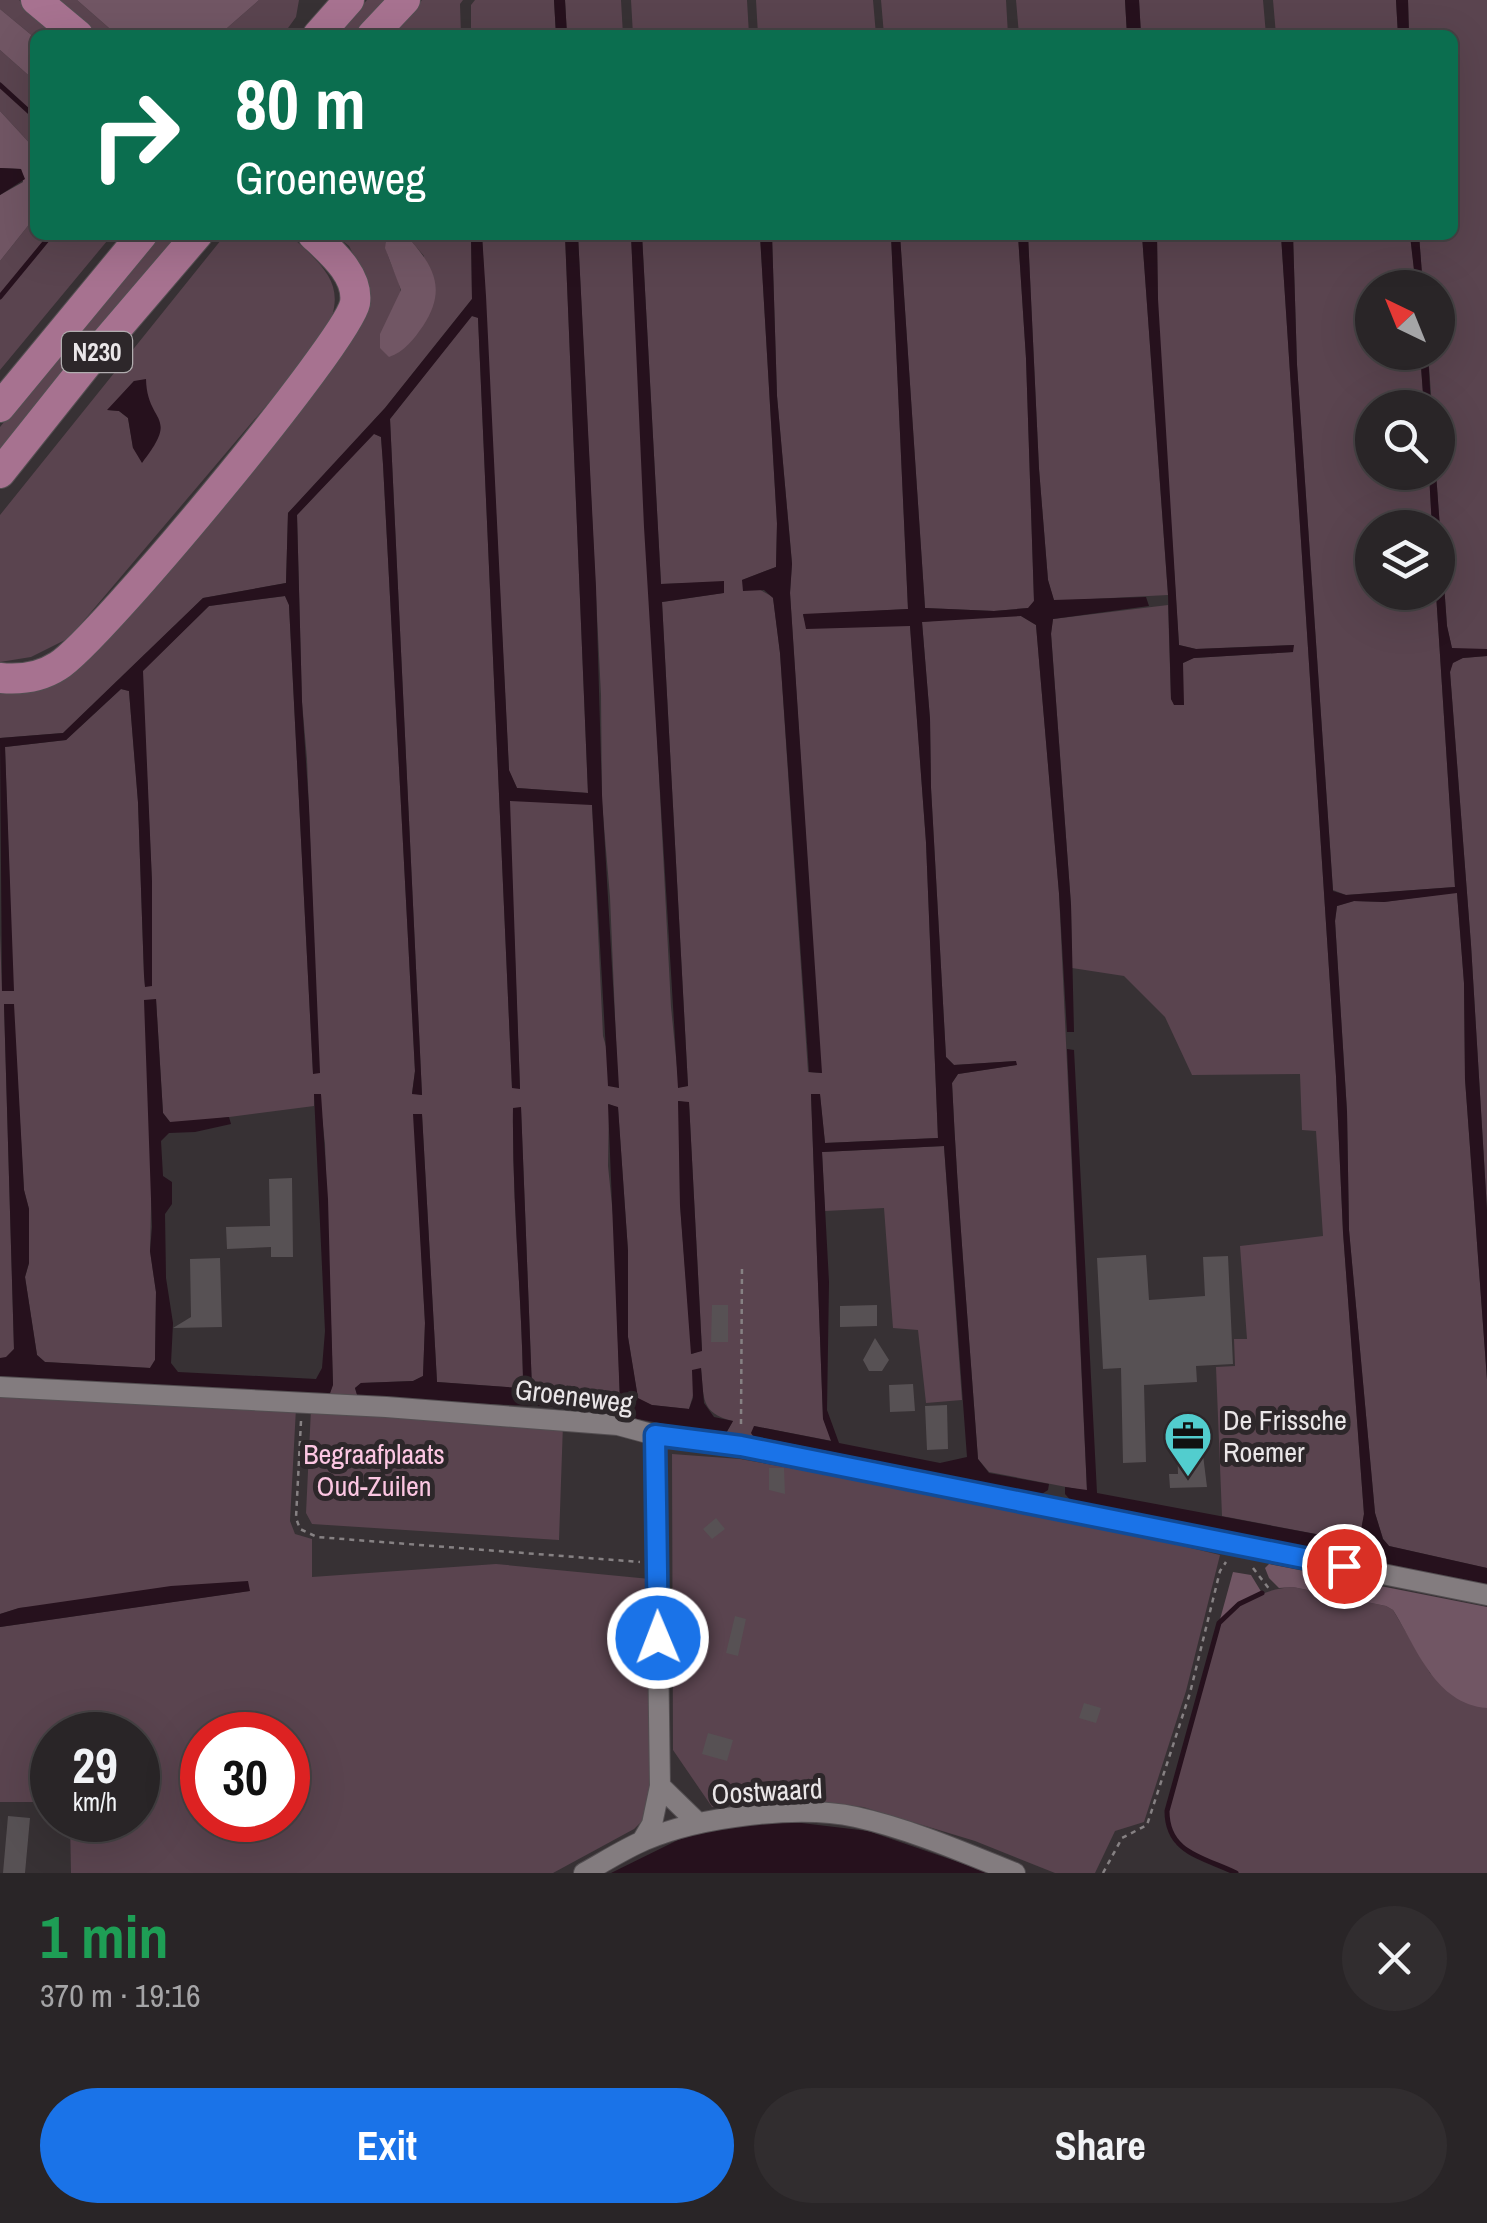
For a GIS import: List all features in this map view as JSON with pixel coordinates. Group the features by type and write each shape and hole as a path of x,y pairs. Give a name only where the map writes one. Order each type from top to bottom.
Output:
{"main road":[{"path":"36,0 72,30"},
{"path":"314,0 320,30"},
{"path":"322,30 349,0"},
{"path":"377,30 405,0"},
{"name":"N230","path":"0,407 138,240"},
{"name":"N230","path":"0,473 193,240"},
{"path":"0,678 38,676 56,668 82,646 208,501 332,346 352,314 355,287 348,272 317,240"}],"street":[{"name":"Groeneweg","path":"0,1387 302,1402 618,1425 655,1435 741,1446 1487,1596"},
{"path":"642,1841 656,1810 660,1786 655,1435"},
{"path":"660,1786 698,1823"},
{"name":"Oostwaard","path":"584,1873 642,1841 698,1823 778,1813 853,1816 926,1838 1014,1873"}],"path":[{"path":"741,1446 742,1264"},
{"path":"302,1402 296,1518 300,1529 316,1538 656,1564"},
{"path":"1103,1873 1122,1838 1147,1825 1190,1693 1220,1571 1236,1545"}],"green space":[{"path":"0,0 19,0 54,30 30,30 30,34 0,9"},
{"path":"57,0 77,0 111,30 92,30"},
{"path":"259,0 299,0 296,17 287,30 225,30"},
{"path":"367,0 399,0 369,30 340,30"},
{"path":"422,0 463,0 461,30 395,30"},
{"path":"475,0 554,0 556,30 471,30 471,5"},
{"path":"565,0 621,0 623,30 567,30"},
{"path":"631,0 747,0 749,30 633,30"},
{"path":"756,0 873,0 876,30 758,30"},
{"path":"881,0 1006,0 1008,30 884,30"},
{"path":"1016,0 1125,0 1127,30 1019,30"},
{"path":"1139,0 1263,0 1266,30 1141,30"},
{"path":"1273,0 1396,0 1398,30 1276,30"},
{"path":"1408,0 1487,0 1487,649 1452,649 1447,626 1446,610 1455,610 1455,510 1439,510 1437,490 1455,490 1455,390 1431,390 1429,370 1455,370 1455,270 1422,270 1419,240 1458,240 1458,30 1409,30"},
{"path":"0,50 30,77 30,144 0,111"},
{"path":"30,223 30,240 108,240 0,370 0,261"},
{"path":"153,240 175,240 0,460 0,427"},
{"path":"221,240 295,240 331,281 334,307 321,341 69,638 31,657 0,662 0,515","holes":["134,381 146,390 149,402 133,448 128,418 119,411 108,410"]},
{"path":"341,240 386,240 401,296 424,256 410,240 471,240 472,299 385,408 288,513 286,583 203,598 63,733 0,738 0,693 30,691 54,680 366,279 349,246"},
{"path":"482,240 565,240 588,793 517,788 509,771"},
{"path":"578,240 631,240 671,1007 679,1087 688,1086 662,602 723,593 724,582 661,584 642,240 760,240 777,524 776,567 742,580 773,597 808,1072 821,1073 790,593 792,563 777,396 772,240 891,240 908,609 803,615 807,628 910,625 926,842 938,1138 825,1143 820,1095 811,1095 823,1418 832,1441 754,1426 755,1439 725,1435 733,1421 709,1409 701,1368 689,1409 651,1405 638,1399 628,1337 628,1251 618,1108 609,1104 608,1166 620,1402 532,1389 521,1108 513,1109 523,1377 520,1388 437,1382 422,1115 414,1114 425,1323 423,1376 413,1381 361,1383 355,1388 358,1398 329,1396 333,1384 321,1109 314,1094 314,1106 170,1122 163,1113 156,999 150,1251 156,1292 155,1360 150,1368 45,1362 37,1355 25,1277 29,1263 29,1209 24,1190 13,1004 4,1005 14,1349 6,1358 0,1358 0,934 2,991 13,991 5,747 66,740 121,689 129,691 138,802 144,975 145,986 152,986 152,882 142,671 209,606 285,596 289,605 313,1073 319,1073 297,515 373,433 381,437 415,1071 412,1093 422,1095 390,419 471,316 478,317 512,1088 520,1088 509,801 547,799 592,804 603,1036 618,1088 602,803 601,695","holes":["679,1101 689,1103 702,1350 692,1354 680,1205"]},
{"path":"900,240 1018,240 1034,601 1029,608 994,611 925,608"},
{"path":"1028,240 1142,240 1168,595 1054,601 1048,580"},
{"path":"1157,240 1281,240 1364,1514 1360,1536 1353,1541 1222,1516 1216,1367 1235,1366 1234,1339 1247,1339 1240,1246 1323,1236 1316,1131 1302,1130 1300,1074 1192,1075 1165,1017 1124,976 1072,968 1053,619 1168,605 1171,699 1175,705 1183,663 1193,658 1293,652 1293,645 1196,649 1179,645 1158,325"},
{"path":"1293,240 1411,240 1414,270 1355,270 1355,370 1421,370 1423,390 1355,390 1355,490 1430,490 1431,510 1355,510 1355,610 1437,610 1455,887 1346,895 1333,890 1297,365"},
{"path":"1021,616 1036,625 1059,893 1087,1491 989,1472 978,1459 952,1083 958,1074 1016,1065 1016,1061 954,1065 946,1057 922,622"},
{"path":"1487,656 1487,1210 1450,672 1452,663 1462,658"},
{"path":"1457,892 1464,983 1465,1079 1487,1379 1487,1568 1389,1546 1375,1513 1349,1230 1347,1111 1335,921 1337,906 1354,901 1384,902"},
{"path":"944,1146 962,1400 926,1403 918,1330 893,1328 884,1208 825,1211 822,1152"},
{"path":"0,1392 296,1408 290,1521 295,1534 312,1539 312,1577 496,1564 650,1579 652,1784 644,1819 634,1829 553,1873 71,1873 70,1842 160,1842 160,1712 30,1712 30,1802 0,1802 0,1627 249,1591 19,1608 0,1614"},
{"name":"Begraafplaats Oud-Zuilen","path":"311,1409 563,1424 559,1540 312,1524 306,1513"},
{"path":"672,1454 740,1459 1058,1516 1220,1555 1186,1691 1144,1822 1115,1831 1095,1873 1055,1873 975,1841 863,1807 806,1801 712,1807 673,1750"},
{"path":"1293,1587 1393,1610 1430,1673 1487,1708 1487,1873 1236,1873 1176,1844 1167,1826 1168,1811 1219,1623 1253,1598"}],"shaded area":[{"path":"77,0 259,0 225,30 111,30"},
{"path":"554,0 565,0 567,30 556,30"},
{"path":"1125,0 1139,0 1141,30 1127,30"},
{"path":"1396,0 1408,0 1409,30 1398,30"},
{"path":"0,9 30,34 30,77 0,50"},
{"path":"0,111 30,144 30,223 0,261 0,195 23,182 21,169 0,168"},
{"path":"0,168 21,169 25,179 0,195"},
{"path":"386,240 411,240 430,267 436,288 431,312 423,326 404,348 389,357 380,348 380,334 401,290 385,248"},
{"path":"471,240 482,240 509,770 517,788 588,793 565,240 578,240 619,1088 608,1086 592,805 510,801 520,1089 512,1088 478,318 472,316 390,419 422,1095 412,1094 415,1071 383,464 381,437 374,434 297,515 320,1073 313,1074 289,605 285,596 209,606 143,671 152,986 145,987 144,975 138,802 129,691 121,689 66,740 5,747 14,991 2,991 0,738 63,733 203,598 286,583 288,513 385,408 472,299"},
{"path":"631,240 642,240 661,584 724,581 724,593 662,602 688,1086 678,1088 644,527"},
{"path":"760,240 772,240 777,396 792,564 790,593 822,1073 809,1072 773,598 764,590 743,591 742,580 776,567 777,523"},
{"path":"891,240 900,240 925,608 994,611 1028,608 1034,601 1018,240 1028,240 1039,469 1048,580 1054,600 1146,597 1149,606 1053,619 1071,905 1074,1032 1067,1032 1036,625 1021,616 922,622 946,1057 954,1065 1016,1061 1017,1065 958,1074 952,1083 978,1459 989,1473 1049,1484 1048,1490 1037,1497 755,1439 751,1433 754,1426 831,1441 823,1419 811,1094 820,1094 825,1143 938,1138 926,842 910,626 806,629 803,614 908,609","holes":["944,1146 967,1457 940,1463 839,1443 827,1410 829,1282 822,1152"]},
{"path":"1142,240 1157,240 1179,645 1196,649 1294,645 1293,652 1194,658 1183,663 1184,705 1174,705"},
{"path":"1281,240 1293,240 1297,365 1333,891 1346,895 1455,887 1437,610 1446,610 1452,648 1487,649 1487,656 1453,663 1450,672 1487,1210 1487,1379 1465,1079 1464,983 1457,893 1384,902 1354,901 1337,906 1335,921 1347,1112 1349,1230 1375,1513 1389,1546 1487,1568 1487,1587 1074,1504 1065,1494 1065,1487 1087,1490 1067,1049 1074,1050 1097,1493 1353,1541 1360,1536 1364,1514"},
{"path":"1411,240 1419,240 1422,270 1414,270"},
{"path":"1421,370 1429,370 1430,390 1423,390"},
{"path":"146,379 161,427 142,463 133,448 128,418 119,411 107,410 134,381"},
{"path":"1430,490 1437,490 1439,510 1431,510"},
{"path":"156,999 163,1113 170,1122 229,1117 231,1124 169,1133 161,1141 163,1176 172,1182 172,1204 165,1214 166,1278 173,1323 171,1363 178,1372 316,1379 322,1368 325,1331 314,1094 321,1094 333,1385 329,1396 0,1381 0,1358 14,1349 4,1004 14,1004 24,1190 29,1209 29,1263 25,1277 37,1355 45,1362 150,1368 155,1360 156,1292 150,1251 144,1000"},
{"path":"678,1101 689,1102 702,1351 691,1354 680,1205"},
{"path":"608,1104 618,1107 628,1251 628,1337 638,1398 652,1405 689,1409 693,1398 692,1370 701,1368 704,1403 714,1417 733,1421 725,1435 578,1408 358,1398 355,1388 361,1383 413,1381 423,1376 425,1323 413,1114 422,1114 437,1382 520,1388 523,1377 513,1108 521,1107 532,1389 620,1401"},
{"path":"1269,1564 1487,1607 1487,1708 1469,1704 1441,1685 1393,1610 1293,1587 1279,1588 1269,1578 1265,1568"},
{"path":"1233,1572 1251,1575 1262,1593 1239,1604 1219,1623"},
{"path":"248,1581 250,1591 0,1627 0,1614 19,1608 171,1586"},
{"path":"793,1822 868,1831 990,1873 611,1873 678,1840 723,1825"}],"building":[{"path":"292,1178 293,1257 271,1257 271,1247 227,1249 226,1227 270,1226 269,1179"},
{"path":"1146,1255 1149,1300 1205,1296 1203,1257 1228,1256 1233,1364 1196,1366 1197,1382 1144,1385 1146,1462 1123,1463 1121,1368 1103,1369 1097,1258"},
{"path":"220,1258 222,1327 173,1328 191,1317 190,1259"},
{"path":"712,1305 728,1305 728,1342 711,1342"},
{"path":"877,1305 877,1326 840,1327 840,1306"},
{"path":"875,1338 889,1360 882,1371 869,1371 863,1360"},
{"path":"913,1384 915,1411 890,1412 889,1385"},
{"path":"947,1405 948,1449 927,1450 925,1406"},
{"path":"1201,1439 1207,1487 1170,1488 1169,1474 1178,1474 1177,1440"},
{"path":"769,1468 784,1468 785,1494 769,1490"},
{"path":"716,1518 725,1529 712,1539 703,1529"},
{"path":"735,1616 746,1619 738,1656 726,1653"},
{"path":"1084,1703 1101,1708 1096,1723 1079,1718"},
{"path":"708,1733 733,1740 727,1761 702,1754"},
{"path":"8,1816 30,1818 25,1873 3,1873"}],"waterway":[{"path":"0,85 30,112"},
{"path":"0,297 47,240"},
{"path":"1236,1873 1180,1845 1173,1836 1167,1811 1219,1623 1239,1604 1262,1593"}],"place":[{"name":"De Frissche Roemer","path":"1188,1478"}],"route":[{"path":"658,1638 655,1435 741,1446 1344,1566"}]}
